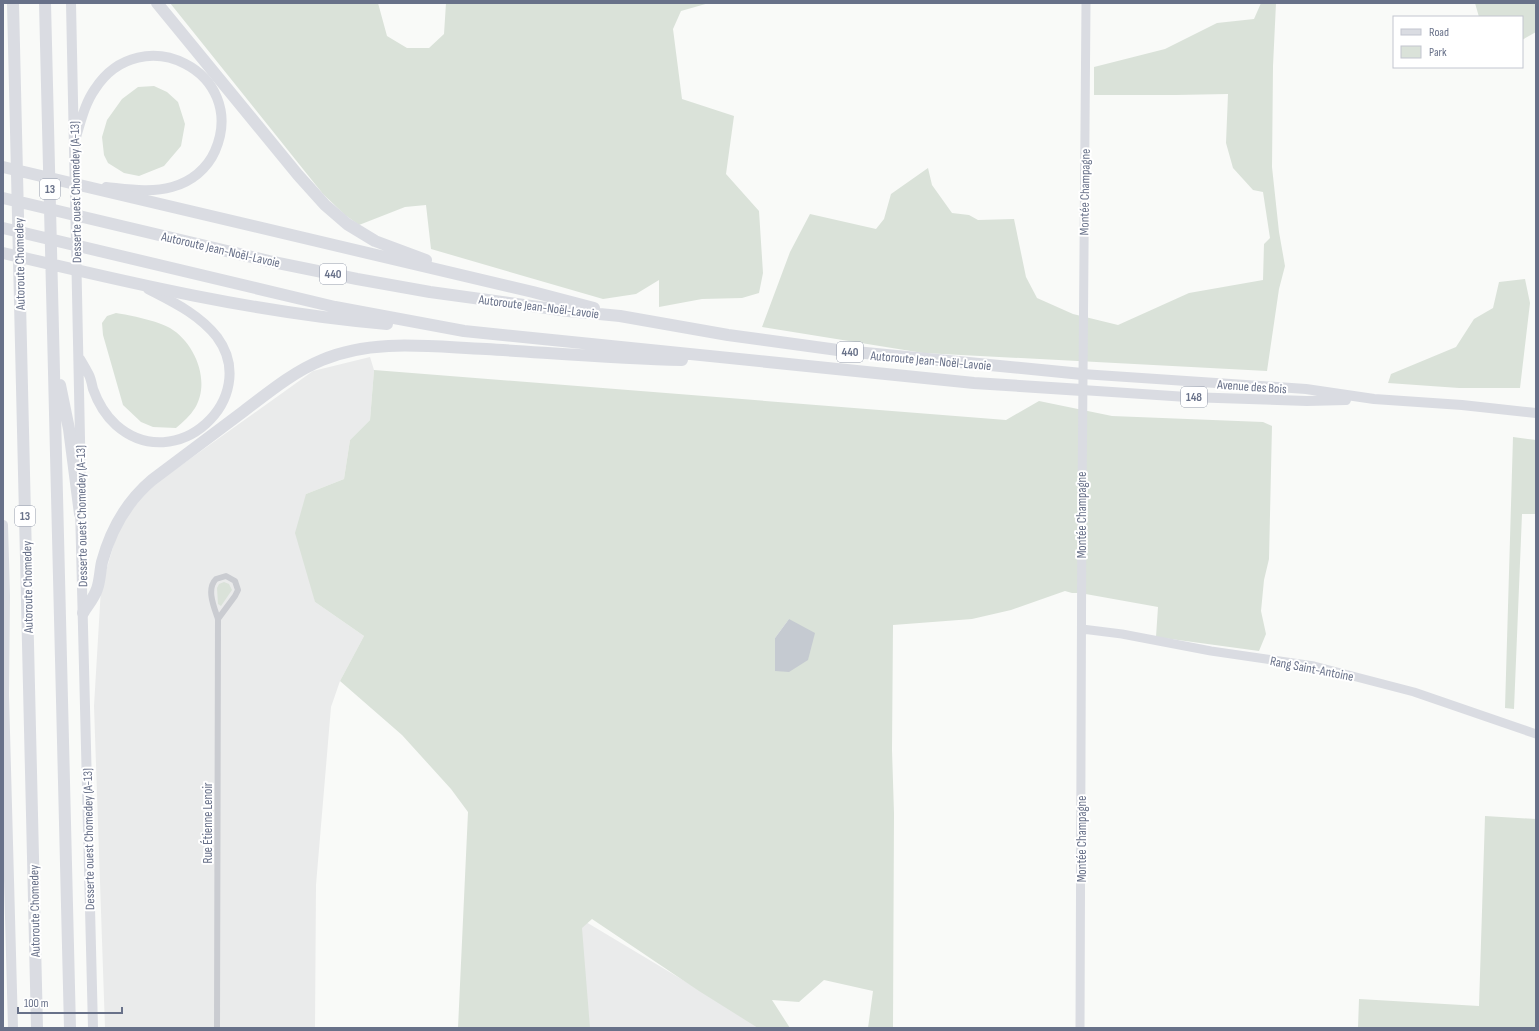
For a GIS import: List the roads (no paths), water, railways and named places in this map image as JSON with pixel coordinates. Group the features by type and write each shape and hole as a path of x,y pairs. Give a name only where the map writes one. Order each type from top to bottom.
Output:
{"highway":[{"name":"Autoroute Chomedey","path":"13,3 37,1028"},
{"name":"13","path":"45,3 70,1028"},
{"path":"157,3 314,194 332,211 353,228 380,243 478,279"},
{"path":"3,167 81,186 102,189 570,301 620,316"},
{"name":"Autoroute Jean-Noël-Lavoie","path":"3,198 273,262 378,283 505,303 620,316 728,335 845,352 1082,374"},
{"name":"Autoroute Jean-Noël-Lavoie","path":"3,228 342,308 464,332 974,383 1082,390"},
{"path":"3,253 143,286 257,308 376,324 464,332"},
{"path":"83,613 97,590 105,554 114,529 122,513 137,494 152,480 280,384 304,368 332,356 370,347 411,346 636,359 770,363"},
{"path":"54,348 69,429 80,514"}],"main road":[{"name":"Desserte ouest Chomedey (A-13)","path":"71,3 81,463 80,514 92,1028"},
{"path":"74,143 89,99 95,89 109,72 130,60 152,55 175,59 188,64 198,72 214,91 220,110 220,132 216,147 210,160 197,174 180,184 164,188 144,190 102,189"},
{"path":"79,357 104,411 117,426 129,434 148,441 174,441 194,433 210,420 223,401 227,386 228,364 221,344 213,333 198,318 182,306 143,286"},
{"name":"Avenue des Bois","path":"1082,374 1306,390 1374,399 1536,411"},
{"name":"Avenue des Bois","path":"1082,390 1170,396 1299,401 1374,399"},
{"path":"3,525 5,596 4,690 13,1028"}],"street":[{"name":"Montée Champagne","path":"1080,1028 1082,374 1086,3"},
{"name":"Rue Étienne Lenoir","path":"217,1028 218,618 212,595 212,584 216,579 226,576 235,581 238,590 218,618"},
{"name":"Rang Saint-Antoine","path":"1082,629 1122,634 1314,666 1414,692 1536,734"}]}
